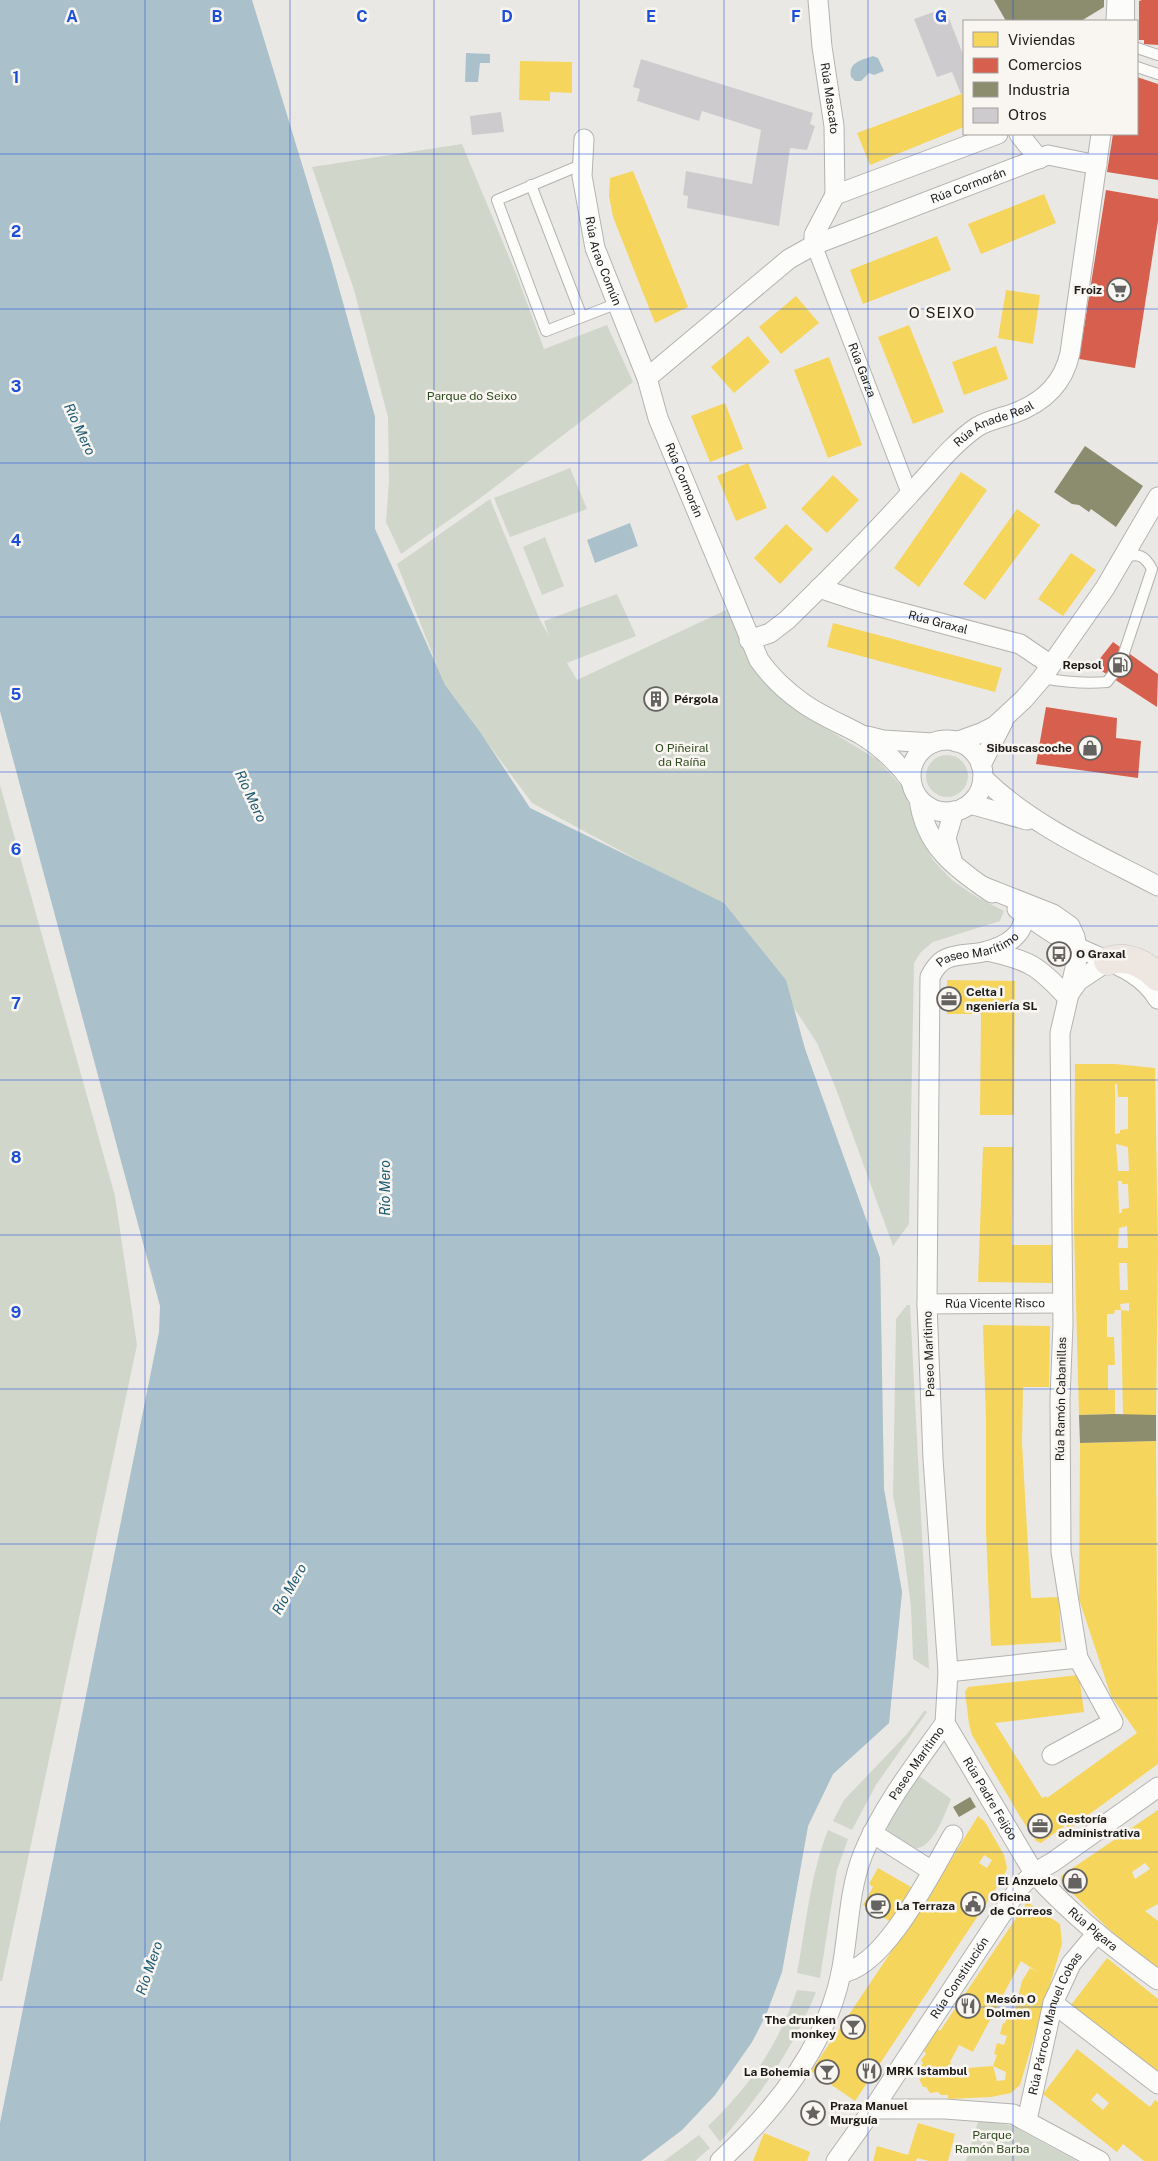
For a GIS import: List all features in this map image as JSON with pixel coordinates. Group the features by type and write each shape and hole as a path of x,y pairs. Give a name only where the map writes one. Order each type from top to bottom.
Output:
{"highway":[{"path":"1108,960 1116,958 1129,959 1140,964 1158,977"}],"street":[{"name":"Rúa Mascato","path":"818,0 822,47 834,126 835,195"},
{"path":"1116,20 1117,0"},
{"path":"814,245 814,235 835,195 995,135"},
{"path":"1020,135 1039,158"},
{"name":"Rúa Anade Real","path":"750,640 770,633 778,627 819,588 910,495 961,438 980,425 1022,410 1040,401 1055,384 1067,365 1101,135"},
{"name":"Rúa Arao Común","path":"584,140 582,176 595,248 647,378"},
{"name":"Rúa Cormorán","path":"911,781 893,759 861,735 804,704 785,690 764,668 750,640 658,418 647,378 789,259 814,245 1048,155 1097,165"},
{"name":"Rúa Garza","path":"814,245 910,495"},
{"path":"953,864 946,838 962,807 979,792 982,771 993,738 1008,715 1046,671 1124,558 1158,497"},
{"name":"Rúa Graxal","path":"819,588 861,602 1020,644 1046,671"},
{"path":"956,742 995,726 1008,715"},
{"name":"Rúa Cormorán","path":"861,735 882,740 933,743"},
{"path":"1158,886 1044,826 993,788 972,750 949,740 933,743 918,754 911,771 911,781 919,799 924,822 930,836 940,851 961,872 1024,914 1077,947 1129,970 1144,981 1158,999"},
{"path":"919,799 935,810 962,807 1044,826"},
{"path":"982,886 1062,919 1070,926 1076,937 1078,955 1067,997"},
{"name":"Paseo Marítimo","path":"720,2161 767,2115 805,2060 824,2025 841,1973 851,1895 862,1856 887,1804 946,1723 948,1672 933,1459 927,1304 930,977 939,964 948,958 987,951 1008,942 1019,934 1024,922 1024,914"},
{"path":"987,951 1017,958 1029,963 1052,980 1067,997"},
{"name":"Rúa Ramón Cabanillas","path":"1052,1755 1113,1722 1078,1658 1061,1552 1060,1033 1067,997 1078,981 1108,960"},
{"name":"Rúa Vicente Risco","path":"927,1304 1062,1303"},
{"path":"948,1672 1078,1658"},
{"name":"Rúa Padre Feijóo","path":"946,1723 1034,1873"},
{"name":"Rúa Constitución","path":"836,2161 1018,1888 1034,1873 1053,1862 1158,1787"},
{"path":"872,1833 932,1871"},
{"path":"841,1973 850,1972 872,1957 908,1913 953,1835"},
{"name":"Rúa Pígara","path":"1034,1873 1052,1893 1097,1934 1158,1980"},
{"name":"Rúa Párroco Manuel Cobas","path":"1027,2120 1053,2003 1071,1964 1097,1934"},
{"path":"1053,2003 1158,2084"},
{"path":"872,2109 945,2109 1013,2114 1100,2161"}],"lane":[{"path":"1129,0 1129,20"},
{"path":"1138,48 1158,55"},
{"path":"1138,68 1158,74"},
{"path":"583,164 496,200 546,331 618,303"},
{"path":"531,185 582,317"},
{"path":"1046,671 1064,682 1107,682 1120,665 1152,569 1148,561 1141,555 1133,554 1124,558"}],"green space":[{"name":"O Piñeiral da Raíña","path":"252,0 331,260 375,417 375,529 438,668 397,564 490,499 540,620 549,636 544,621 617,594 636,636 567,663 577,680 728,609 773,688 807,717 878,760 903,788 921,838 933,860 952,880 975,896 1004,911 1000,921 933,942 921,952 914,963 909,1224 893,1246 836,1089 817,1043 794,1008 805,1049 880,1258 884,1489 902,1592 889,1723 833,1774 808,1826 782,1972 766,2015 752,2042 715,2095 682,2130 641,2161 421,807","holes":["489,745 532,803 645,864 530,808"]},
{"name":"Parque do Seixo","path":"462,144 517,276 544,349 607,325 633,382 479,499 401,554 386,522 389,481 388,417 354,290 312,167"},
{"path":"570,468 587,509 510,537 494,498"},
{"path":"545,537 564,586 542,595 523,547"},
{"path":"951,755 959,758 965,764 968,776 965,788 959,794 943,797 935,794 929,788 926,772 929,764 935,758"},
{"path":"0,785 115,1196 137,1345 2,1981 0,1981"},
{"path":"907,1305 910,1305 929,1669 913,1659 911,1607 903,1545 893,1496 896,1319"},
{"path":"925,1710 927,1712 876,1785 852,1830 833,1821 844,1800 907,1734"},
{"path":"918,1775 951,1799 944,1817 933,1836 919,1848 911,1848 896,1839 887,1830 890,1817"},
{"path":"828,1830 848,1839 837,1870 820,1978 797,1973 809,1901 817,1865"},
{"path":"797,1990 816,1992 797,2033 762,2089 720,2142 708,2126 750,2080 761,2064 781,2030"},
{"name":"Parque Ramón Barba","path":"979,2119 1013,2126 1077,2161 966,2161"},
{"path":"699,2135 710,2148 695,2161 664,2161"}],"water":[{"name":"Río Mero","path":"0,0 252,0 331,260 375,417 375,529 445,685 480,732 530,808 724,903 786,980 805,1049 880,1258 884,1489 902,1592 889,1723 833,1774 808,1826 782,1972 766,2015 752,2042 715,2095 682,2130 641,2161 0,2161 0,2123 159,1332 160,1306 0,711"},
{"path":"466,53 490,54 490,63 480,63 478,82 465,82"},
{"path":"873,56 878,58 884,71 874,75 869,73 861,81 855,81 851,77 854,65 860,60"},
{"path":"630,523 638,546 595,563 587,540"}],"building: Viviendas":[{"path":"520,61 572,62 572,93 550,92 550,101 519,100"},
{"path":"963,93 963,127 870,165 857,133"},
{"path":"633,171 688,307 655,323 613,217 609,196 610,178"},
{"path":"1044,194 1056,223 981,254 968,224"},
{"path":"937,236 951,270 863,304 850,270"},
{"path":"1006,290 1040,295 1033,344 998,338"},
{"path":"796,296 819,323 781,354 759,327"},
{"path":"909,325 944,412 913,424 878,337"},
{"path":"748,336 770,362 734,393 711,367"},
{"path":"996,346 1008,379 964,395 952,362"},
{"path":"829,357 862,445 828,458 794,370"},
{"path":"725,403 743,449 710,462 691,416"},
{"path":"748,463 767,508 736,521 717,476"},
{"path":"961,472 987,490 919,587 894,568"},
{"path":"833,475 859,500 827,533 801,509"},
{"path":"1017,509 1040,525 985,600 963,584"},
{"path":"786,524 813,549 780,584 754,558"},
{"path":"1071,553 1096,570 1063,616 1038,599"},
{"path":"833,623 1002,668 995,692 827,647"},
{"path":"947,980 1015,981 1014,1115 980,1115 981,1014 947,1014"},
{"path":"1075,1064 1115,1064 1155,1068 1158,1252 1156,1415 1123,1415 1121,1310 1115,1310 1114,1314 1107,1314 1107,1337 1114,1337 1115,1365 1108,1365 1108,1390 1115,1390 1115,1414 1079,1415 1074,1229","holes":["1115,1084 1117,1084 1118,1097 1128,1097 1128,1129 1120,1130 1120,1133 1115,1134","1116,1144 1128,1147 1129,1171 1118,1171","1118,1181 1122,1181 1122,1184 1128,1184 1129,1208 1122,1209 1122,1213 1119,1213","1127,1226 1128,1248 1118,1248 1119,1228","1119,1263 1127,1263 1128,1290 1120,1290","1129,1303 1129,1311 1121,1310 1120,1304"]},
{"path":"983,1147 1013,1147 1012,1245 1052,1245 1052,1283 978,1282"},
{"path":"983,1325 1050,1326 1049,1387 1023,1387 1022,1443 1031,1598 1059,1597 1061,1642 991,1646 986,1532 986,1419"},
{"path":"1156,1441 1158,1764 1069,1829 1066,1825 1041,1843 1036,1841 1019,1815 972,1735 965,1692 968,1687 1079,1675 1084,1712 995,1723 1042,1798 1046,1796 1047,1798 1137,1733 1111,1696 1079,1599 1080,1443"},
{"path":"1158,1810 1158,1904 1145,1911 1158,1921 1158,1970 1112,1932 1061,1882 1061,1876","holes":["1145,1863 1150,1869 1135,1879 1132,1872"]},
{"path":"978,1816 985,1822 1004,1855 1007,1868 1003,1878 855,2101 811,2071 930,1894","holes":["984,1855 992,1860 987,1868 979,1863"]},
{"path":"878,1868 911,1887 891,1922 863,1905 873,1887 869,1884"},
{"path":"1027,1902 1060,1924 1062,1944 1020,2085 1011,2093 991,2097 948,2099 948,2095 941,2095 938,2092 930,2093 926,2087 923,2087 919,2079 921,2078 919,2069 923,2063 921,2060 926,2054 924,2051 937,2029 940,2031","holes":["1021,1961 1039,1973 1030,1968 1022,1981 1015,2010 1009,2010 1005,2023 1003,2023 1000,2034 1007,2036 1004,2045 997,2043 994,2054 997,2055 993,2066 954,2069 950,2062 959,2045 973,2052","993,2066 1006,2072 1005,2080 997,2081"]},
{"path":"1107,1958 1158,1999 1158,2077 1071,2005"},
{"path":"1077,2049 1150,2107 1155,2100 1158,2102 1158,2161 1144,2161 1123,2144 1117,2152 1043,2094","holes":["1097,2093 1109,2103 1103,2110 1091,2100"]},
{"path":"918,2123 955,2134 948,2161 929,2161 917,2158 916,2161 873,2161 877,2146 908,2155"},
{"path":"764,2133 810,2152 807,2161 753,2161"}],"building: Comercios":[{"path":"1158,0 1158,45 1144,44 1144,40 1139,40 1139,1"},
{"path":"1138,77 1158,84 1158,180 1107,172 1113,135 1138,135"},
{"name":"Froiz","path":"1106,190 1158,199 1158,221 1135,368 1079,359"},
{"path":"1113,642 1158,674 1157,707 1094,666"},
{"name":"Sibuscascoche","path":"1046,707 1117,718 1116,738 1141,741 1138,778 1036,764"}],"building: Industria":[{"path":"994,0 1104,0 1104,7 1083,20 1005,20"},
{"path":"1085,446 1143,486 1116,527 1091,509 1089,512 1054,492"},
{"path":"1079,1415 1156,1415 1156,1441 1080,1443"},
{"path":"970,1797 976,1807 959,1817 953,1807"}],"building: Otros":[{"path":"945,8 963,54 963,93 961,94 952,72 937,77 914,19"},
{"path":"641,59 813,113 810,124 815,126 807,150 790,148 779,226 687,208 688,196 683,195 686,171 752,184 761,130 702,111 699,121 637,101 640,89 633,87"},
{"path":"501,112 504,132 472,135 470,116"},
{"name":"Pérgola","path":"657,691 663,694 666,700 663,706 657,709 651,706 648,700 651,694"}],"place":[{"name":"Froiz","path":"1119,290"},
{"name":"Repsol","path":"1120,665"},
{"name":"Pérgola","path":"656,699"},
{"name":"Sibuscascoche","path":"1090,748"},
{"name":"O Graxal","path":"1059,954"},
{"name":"Celta I ngeniería SL","path":"949,999"},
{"name":"Gestoría administrativa","path":"1040,1826"},
{"name":"El Anzuelo","path":"1075,1881"},
{"name":"Oficina de Correos","path":"973,1904"},
{"name":"La Terraza","path":"878,1906"},
{"name":"Mesón O Dolmen","path":"968,2006"},
{"name":"The drunken monkey","path":"853,2027"},
{"name":"MRK Istambul","path":"869,2071"},
{"name":"La Bohemia","path":"827,2072"},
{"name":"Praza Manuel Murguía","path":"813,2113"}],"district":[{"name":"O SEIXO","path":"942,312"}]}
